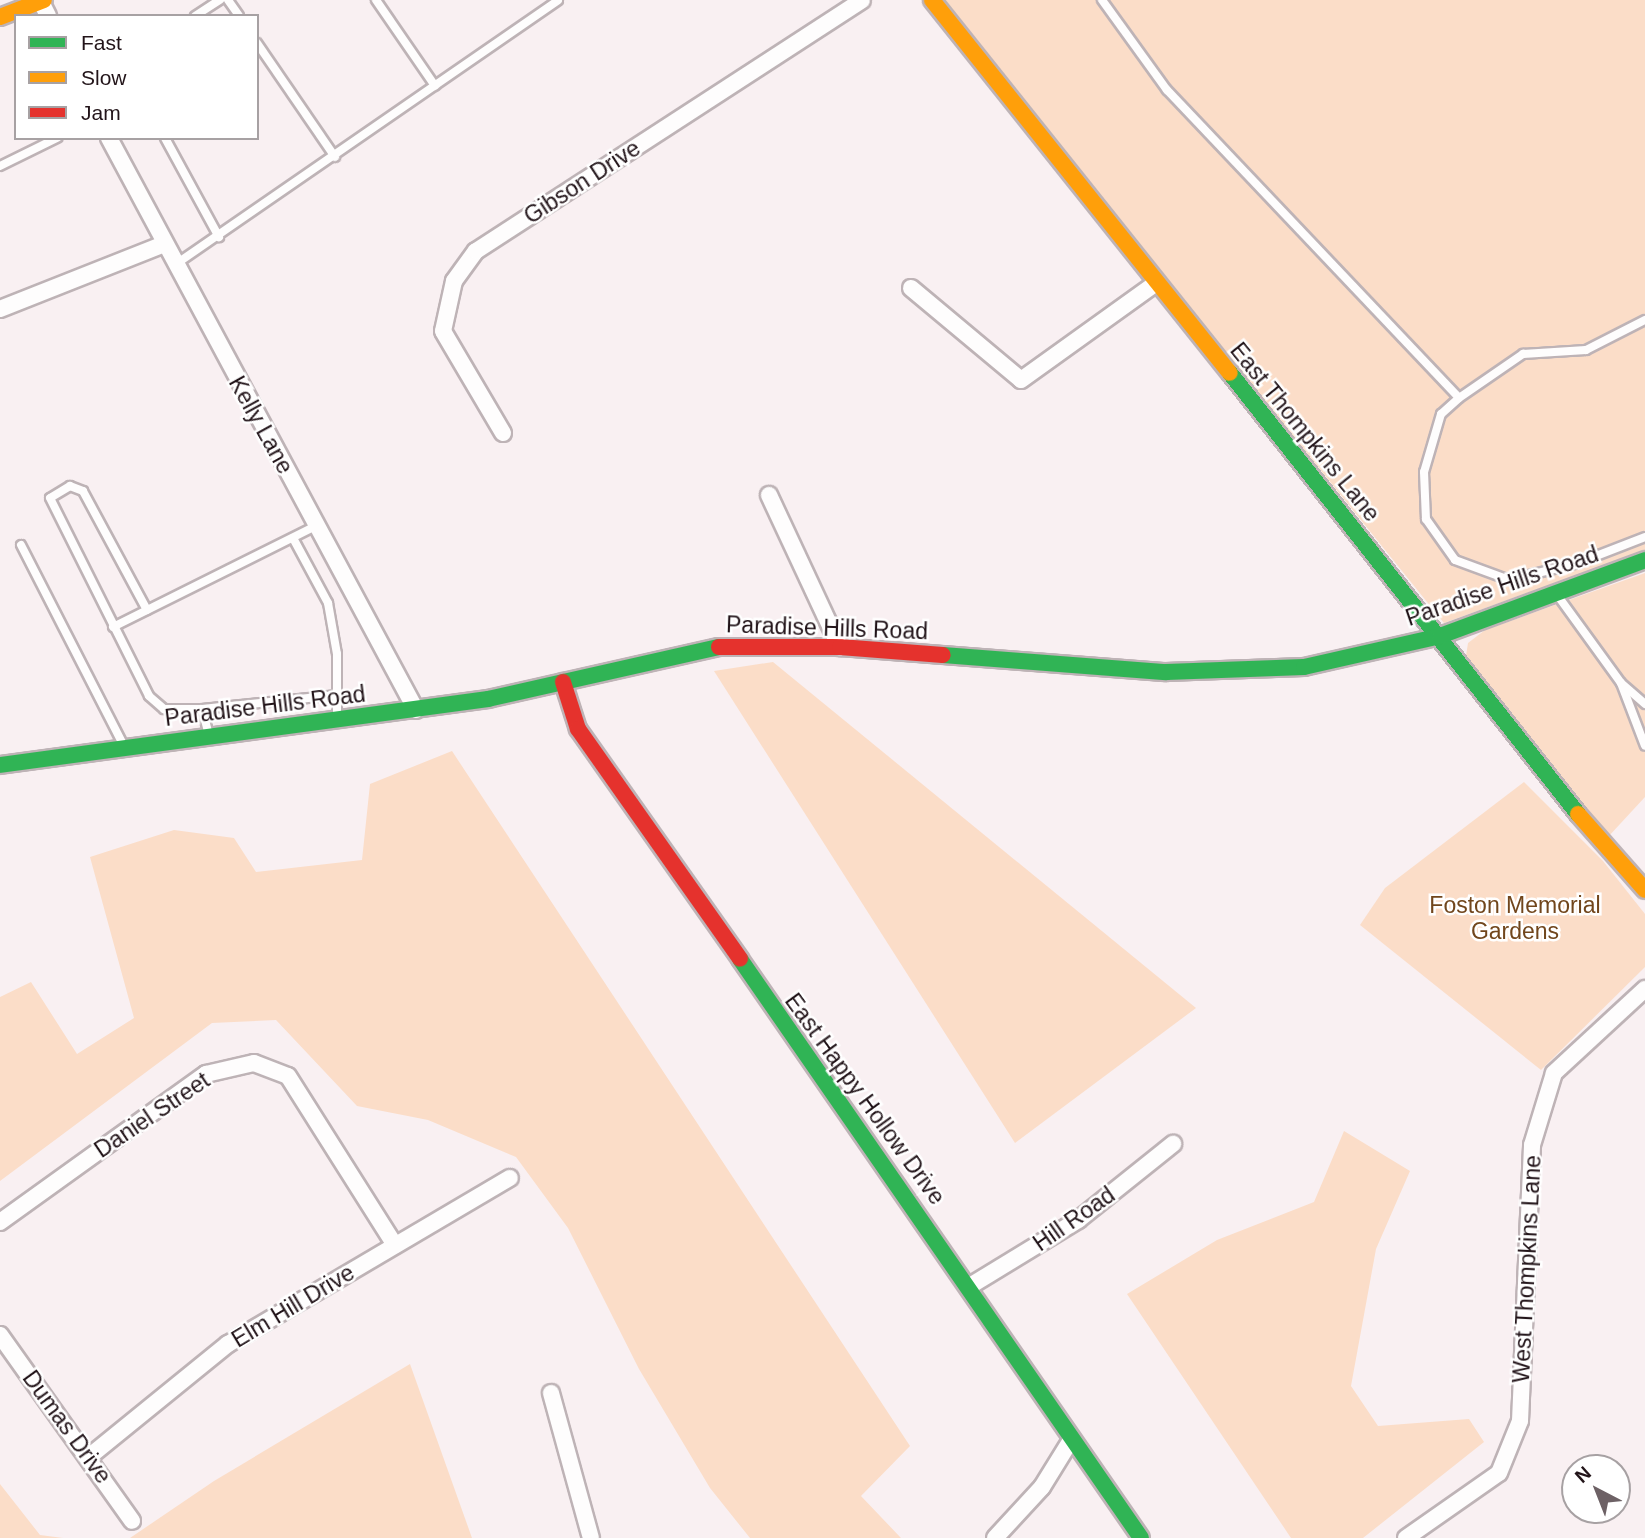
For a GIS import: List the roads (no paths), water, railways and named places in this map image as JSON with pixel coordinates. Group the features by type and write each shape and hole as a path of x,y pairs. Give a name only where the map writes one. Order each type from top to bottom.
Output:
{"street":[{"name":"Gibson Drive","path":"503,433 443,331 454,281 476,251 862,0"},
{"name":"East Thompkins Lane","path":"932,0 1440,636 1534,764 1645,890"},
{"path":"0,17 43,4"},
{"name":"Kelly Lane","path":"110,140 162,246 416,710"},
{"path":"0,309 162,246"},
{"path":"911,288 1021,380 1156,283"},
{"path":"769,495 840,647"},
{"name":"Paradise Hills Road","path":"0,765 124,746 416,710 563,682 712,647 840,647 1166,672 1304,667 1440,636 1645,561"},
{"name":"East Happy Hollow Drive","path":"563,682 578,729 617,788 970,1286 1071,1440 1141,1538"},
{"name":"West Thompkins Lane","path":"1406,1538 1499,1473 1521,1421 1532,1145 1554,1073 1645,989"},
{"name":"Daniel Street","path":"0,1222 206,1074 254,1063 288,1076 395,1245"},
{"name":"Hill Road","path":"970,1286 1079,1220 1173,1144"},
{"name":"Elm Hill Drive","path":"90,1456 228,1344 510,1178"},
{"name":"Dumas Drive","path":"0,1335 90,1456 132,1521"},
{"path":"551,1393 592,1538"},
{"path":"995,1538 1042,1487 1071,1440"}],"lane":[{"path":"198,14 220,0"},
{"path":"376,0 435,86"},
{"path":"173,265 219,237 558,0"},
{"path":"1102,0 1176,100 1459,398"},
{"path":"259,46 335,157"},
{"path":"0,166 53,140"},
{"path":"166,140 219,237"},
{"path":"1645,320 1586,350 1523,354 1459,398 1441,414 1424,472 1426,519 1455,560 1509,580 1578,563 1645,537"},
{"path":"147,610 83,491 70,486 49,504 156,705 202,709 337,695"},
{"path":"113,627 316,526"},
{"path":"293,538 328,603 337,720"},
{"path":"21,545 124,746"},
{"path":"1556,593 1621,683 1645,704"},
{"path":"1621,683 1645,746"},
{"path":"275,702 278,727"},
{"path":"202,709 209,736"}],"park label":[{"name":"Foston Memorial Gardens","path":"1515,918"}]}
